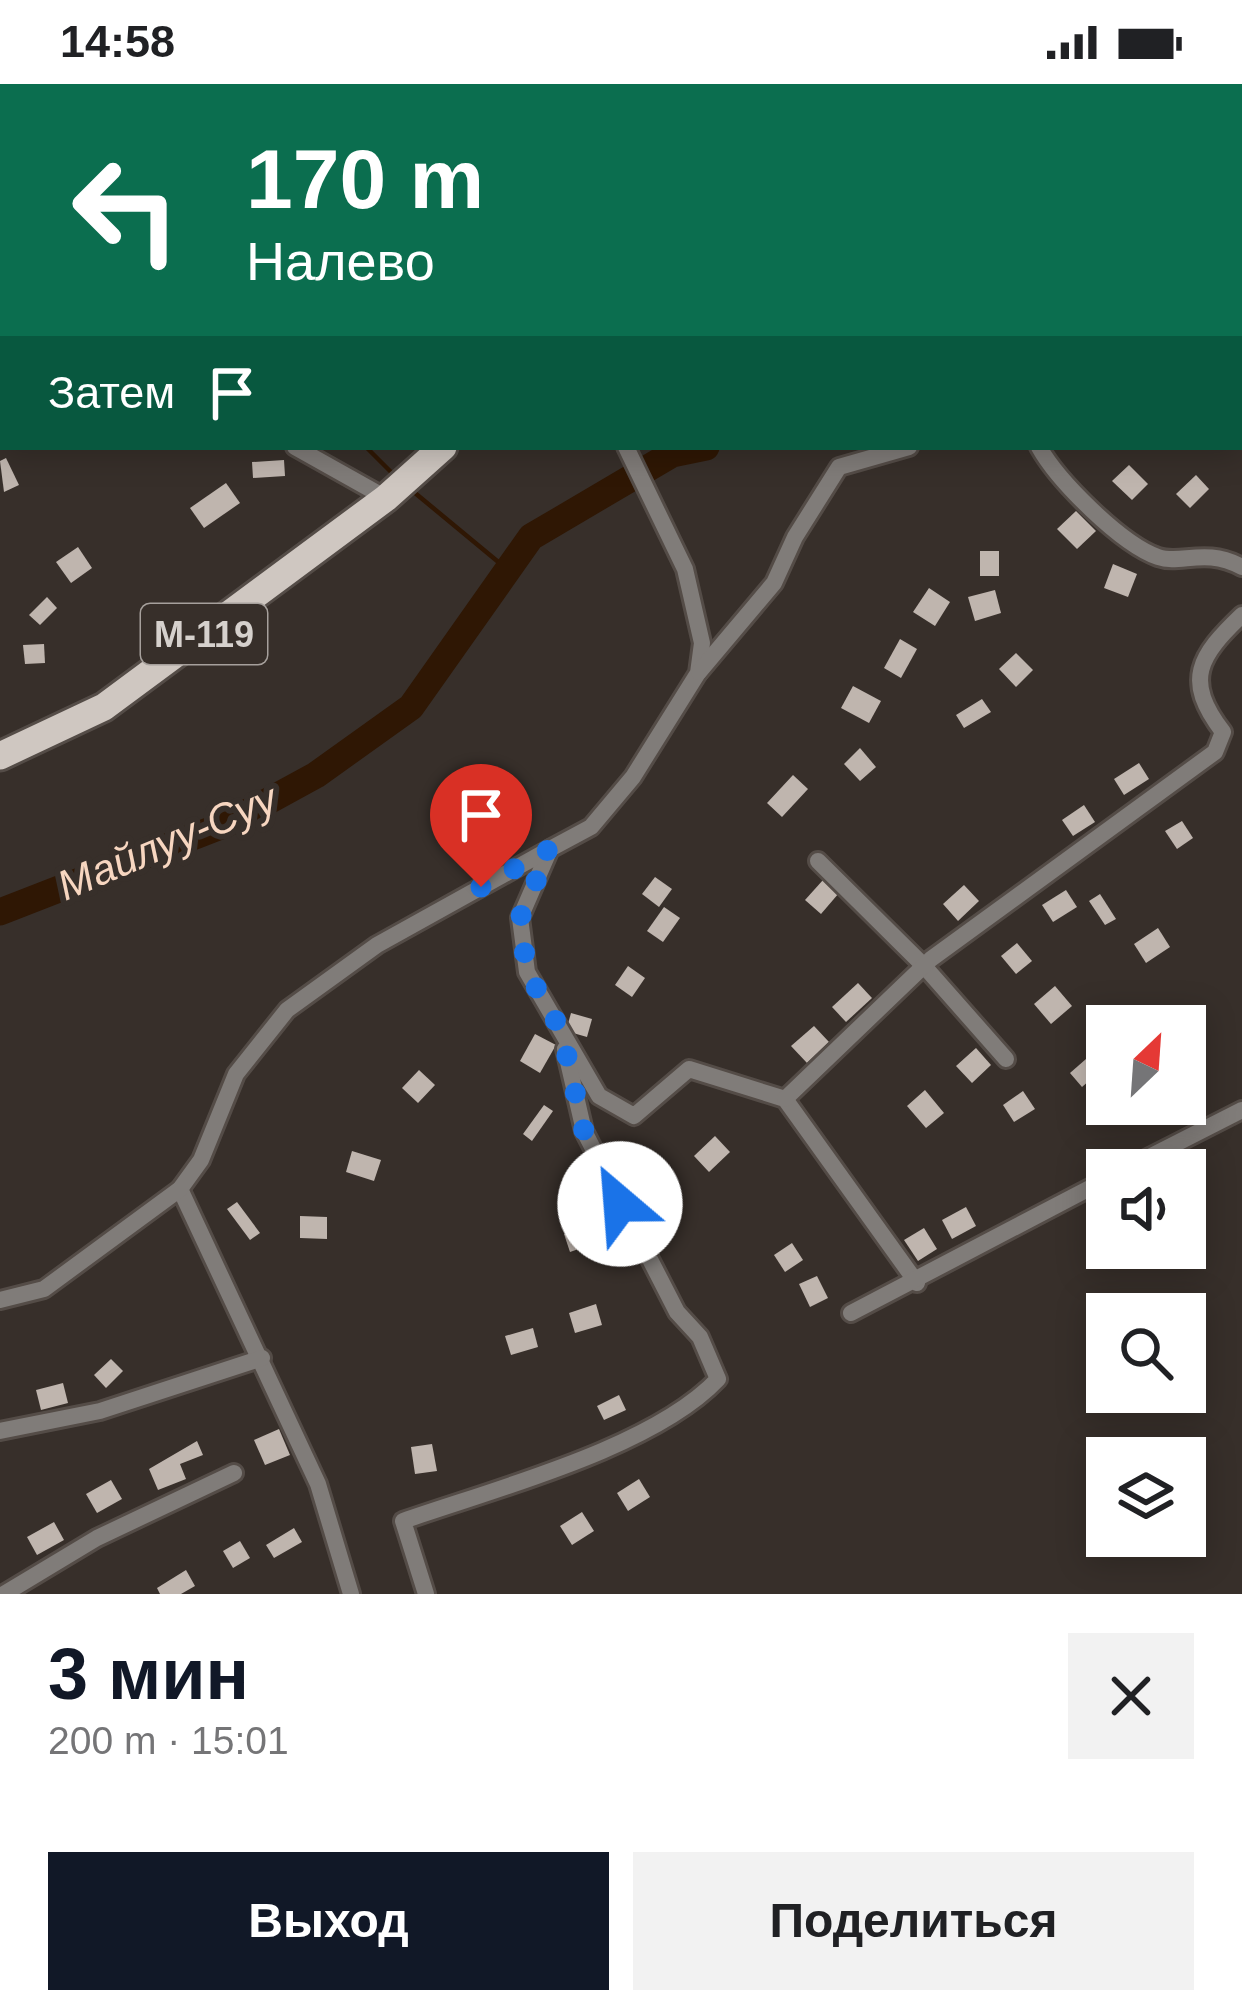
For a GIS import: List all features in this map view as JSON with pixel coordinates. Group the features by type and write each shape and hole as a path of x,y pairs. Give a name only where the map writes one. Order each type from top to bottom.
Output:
{"main road":[{"name":"М-119","path":"0,756 104,707 390,494 440,450"}],"street":[{"path":"301,450 390,494"},
{"path":"628,450 685,568 703,644 698,673"},
{"path":"0,1300 44,1289 180,1190 201,1160 236,1074 287,1010 377,945 592,827 633,777 698,673 774,583 795,537 839,467 898,450"},
{"path":"1041,450 1082,504 1160,559 1223,557 1242,567"},
{"path":"785,1099 924,966 1215,752 1223,732 1203,706 1198,676 1210,646 1242,615"},
{"path":"550,849 520,918 527,972 599,1096 634,1116 689,1069 785,1099 917,1283"},
{"path":"818,861 924,966 1006,1059"},
{"path":"426,1594 403,1521 655,1426 697,1401 718,1379 700,1337 676,1312 584,1131 561,1030"},
{"path":"1165,1149 1242,1110"},
{"path":"180,1190 318,1484 351,1594"},
{"path":"851,1313 917,1283 1086,1191"},
{"path":"0,1431 100,1411 262,1358"},
{"path":"4,1594 97,1538 234,1473"}],"building":[{"path":"6,458 19,485 4,492 0,461"},
{"path":"284,460 285,476 253,478 252,462"},
{"path":"1129,465 1148,484 1132,500 1112,481"},
{"path":"1196,475 1209,489 1190,508 1176,494"},
{"path":"226,483 240,503 204,528 190,508"},
{"path":"1076,511 1096,531 1077,549 1057,529"},
{"path":"78,547 92,568 71,583 56,562"},
{"path":"980,551 999,551 999,576 980,576"},
{"path":"1113,564 1137,574 1128,597 1104,588"},
{"path":"929,588 950,602 935,626 913,612"},
{"path":"995,590 1001,613 975,621 968,597"},
{"path":"47,597 57,608 40,625 29,615"},
{"path":"900,639 917,649 901,678 884,668"},
{"path":"44,644 45,663 25,664 23,645"},
{"path":"1016,653 1033,670 1016,687 999,669"},
{"path":"853,686 881,701 869,723 841,708"},
{"path":"982,699 991,712 964,728 956,715"},
{"path":"860,748 876,767 860,781 844,764"},
{"path":"1139,763 1149,779 1124,795 1114,779"},
{"path":"793,775 808,789 782,817 767,803"},
{"path":"1084,805 1095,822 1073,836 1062,820"},
{"path":"1182,821 1193,838 1177,849 1165,831"},
{"path":"655,877 672,889 659,907 642,894"},
{"path":"823,880 839,893 821,914 805,900"},
{"path":"964,885 979,901 958,921 943,904"},
{"path":"1066,890 1077,907 1053,922 1042,905"},
{"path":"1100,894 1116,919 1105,925 1089,901"},
{"path":"664,907 680,918 663,942 647,931"},
{"path":"1158,928 1170,947 1146,963 1134,944"},
{"path":"1017,943 1032,961 1016,974 1001,956"},
{"path":"628,966 645,978 632,997 615,985"},
{"path":"858,983 872,998 846,1022 832,1007"},
{"path":"1055,986 1072,1006 1051,1024 1034,1004"},
{"path":"571,1013 592,1019 587,1037 566,1031"},
{"path":"814,1026 829,1042 807,1063 791,1046"},
{"path":"535,1034 556,1045 540,1073 520,1061"},
{"path":"976,1048 991,1065 972,1083 956,1066"},
{"path":"1086,1059 1082,1087 1070,1073"},
{"path":"419,1070 435,1085 418,1103 402,1088"},
{"path":"925,1090 944,1113 926,1128 907,1106"},
{"path":"1023,1091 1035,1109 1014,1122 1003,1105"},
{"path":"544,1105 553,1111 532,1141 523,1134"},
{"path":"715,1136 730,1152 709,1172 694,1156"},
{"path":"352,1151 381,1160 374,1181 346,1172"},
{"path":"237,1202 260,1233 250,1240 227,1209"},
{"path":"966,1207 976,1226 952,1239 942,1220"},
{"path":"300,1216 327,1217 327,1239 300,1238"},
{"path":"589,1225 596,1243 570,1252 564,1234"},
{"path":"924,1228 937,1249 918,1261 904,1240"},
{"path":"792,1243 803,1260 785,1272 774,1255"},
{"path":"817,1276 828,1298 810,1307 799,1284"},
{"path":"596,1304 602,1325 575,1333 569,1313"},
{"path":"533,1328 538,1347 511,1355 505,1336"},
{"path":"111,1359 123,1371 106,1388 94,1375"},
{"path":"63,1383 68,1403 41,1410 36,1390"},
{"path":"619,1395 626,1410 604,1420 597,1406"},
{"path":"279,1429 290,1455 265,1465 254,1440"},
{"path":"197,1441 203,1455 180,1464 186,1479 158,1490 149,1469"},
{"path":"432,1444 437,1471 415,1474 411,1447"},
{"path":"639,1479 650,1497 628,1511 617,1493"},
{"path":"111,1480 122,1499 97,1513 86,1494"},
{"path":"582,1512 594,1531 572,1545 560,1526"},
{"path":"54,1522 64,1540 37,1555 27,1537"},
{"path":"294,1528 302,1542 274,1558 266,1545"},
{"path":"240,1541 250,1558 233,1568 223,1551"},
{"path":"186,1570 195,1586 181,1594 160,1594 157,1588"}],"waterway":[{"path":"369,450 396,477"},
{"name":"Майлуу-Суу","path":"0,912 226,824 316,775 411,707 531,537 672,454 691,450"},
{"path":"409,488 508,570"}],"route":[{"path":"481,887 550,849 520,918 527,972 561,1030 584,1131 620,1204"}]}
